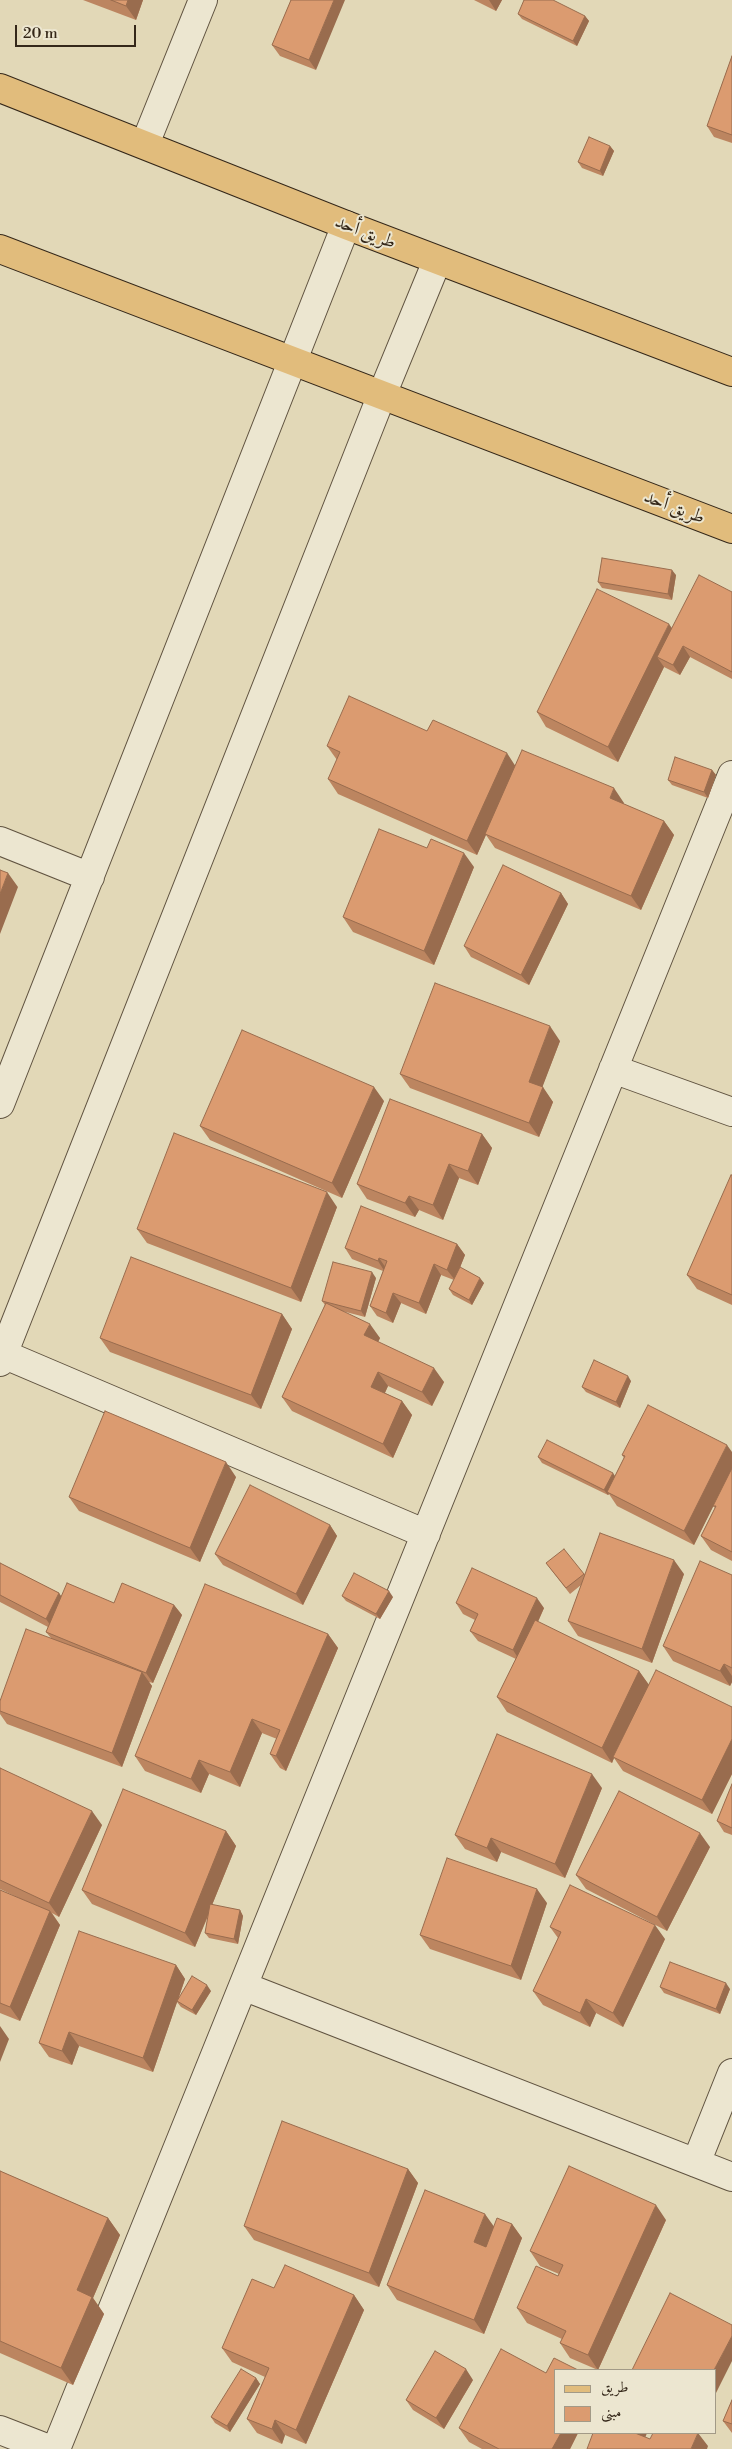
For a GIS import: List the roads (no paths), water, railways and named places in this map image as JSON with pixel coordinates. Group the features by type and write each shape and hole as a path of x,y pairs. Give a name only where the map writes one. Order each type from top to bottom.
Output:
{"main road":[{"name":"طريق أحد","path":"0,88 146,144 437,261 732,372"},
{"name":"طريق أحد","path":"0,249 381,397 732,530"}],"street":[{"path":"146,144 203,0"},
{"path":"0,1104 346,225"},
{"path":"426,1534 2,1358 381,397 437,261"},
{"path":"56,2449 732,775"},
{"path":"0,840 90,877"},
{"path":"613,1069 732,1112"},
{"path":"243,1986 732,2177"},
{"path":"696,2163 732,2073"},
{"path":"0,2430 49,2449"}]}
